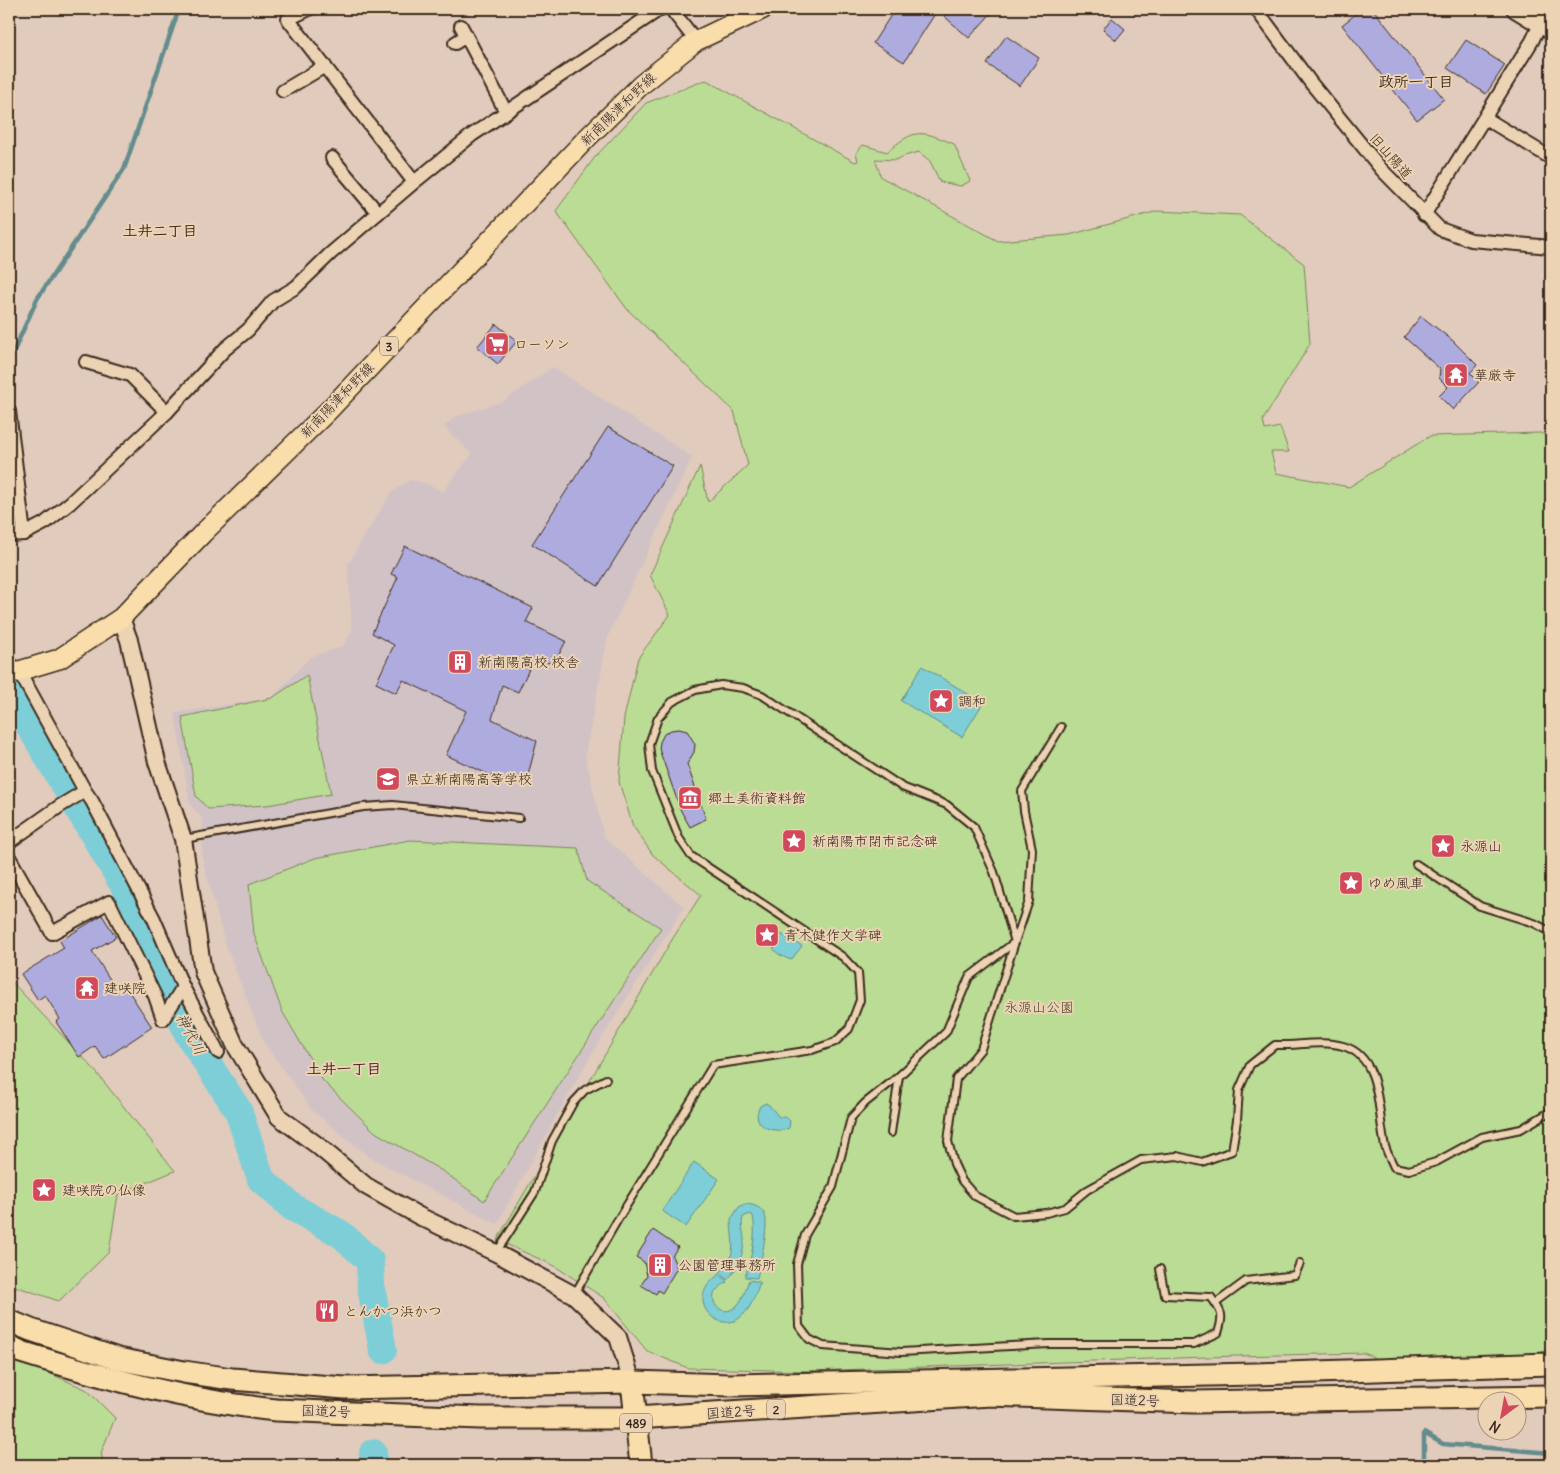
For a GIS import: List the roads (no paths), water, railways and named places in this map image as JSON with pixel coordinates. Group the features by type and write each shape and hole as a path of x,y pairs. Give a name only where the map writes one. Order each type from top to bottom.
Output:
{"highway":[{"name":"国道2号","path":"9,1320 31,1330 118,1359 232,1379 345,1388 632,1382 740,1385 1255,1374 1551,1364"},
{"name":"国道2号","path":"9,1346 21,1352 107,1378 245,1407 276,1410 480,1418 636,1418 990,1395 1194,1402 1551,1396"},
{"name":"489","path":"632,1382 641,1465"}],"main road":[{"name":"新南陽津和野線","path":"12,669 59,659 121,618 203,533 328,411 586,139 641,85 696,41 763,9"}],"street":[{"path":"309,9 288,19 414,182"},
{"path":"9,535 24,534 45,523 70,503 167,412 225,349 248,330 273,301 296,286 330,254 472,135 660,9"},
{"path":"671,9 696,41"},
{"name":"旧山陽道","path":"1256,9 1311,83 1382,170 1440,229 1471,240 1551,247"},
{"path":"1515,9 1546,28"},
{"path":"1424,214 1532,41 1546,28 1550,9"},
{"path":"455,43 463,31 506,112"},
{"path":"283,91 325,66"},
{"path":"1485,118 1551,158"},
{"path":"332,158 378,213"},
{"path":"86,362 130,375 167,412"},
{"path":"9,411 24,534"},
{"path":"121,618 129,640 157,762 183,839 203,972 235,1045 279,1117 317,1145 366,1186 419,1216 496,1253 574,1295 618,1337 632,1382"},
{"path":"12,669 92,801 154,919 184,988 218,1052"},
{"path":"9,842 85,791"},
{"path":"9,857 52,932 109,902 155,996 163,1019 184,988"}],"lane":[{"path":"574,1295 617,1220 713,1066 812,1050 835,1042 849,1029 860,1000 858,973 843,956 691,856 679,838 652,771 649,744 658,718 672,702 695,690 721,685 743,688 762,694 902,786 947,805 974,827 994,872 1015,942"},
{"path":"1061,727 1022,791 1032,849 1029,901 981,1049 956,1078 948,1141 954,1164 962,1181 975,1196 1014,1216 1046,1213 1064,1208 1087,1190 1141,1160 1177,1156 1202,1162 1232,1151 1239,1090 1250,1065 1275,1045 1294,1046 1319,1043 1344,1046 1354,1050 1365,1060 1374,1079 1385,1146 1394,1167 1409,1170 1436,1162 1482,1137 1521,1130 1551,1111"},
{"path":"183,839 363,807 392,806 519,818"},
{"path":"1416,864 1480,906 1534,923 1551,932"},
{"path":"1015,942 969,977 946,1032 899,1076 865,1103 851,1118 833,1188 804,1235 797,1264 799,1326 809,1339 824,1346 901,1352 1049,1344 1194,1344 1218,1333 1222,1322 1222,1313 1211,1297 1165,1295 1160,1269"},
{"path":"891,1133 899,1076"},
{"path":"496,1253 535,1192 552,1141 573,1103 585,1090 606,1079"},
{"path":"1216,1303 1246,1281 1295,1275 1300,1263"}],"water":[{"path":"922,666 983,703 962,737 901,701"},
{"path":"781,934 802,946 791,960 778,954 773,947"},
{"path":"766,1103 779,1117 790,1121 789,1128 783,1130 770,1129 760,1123 757,1113 760,1106"},
{"path":"694,1162 719,1179 686,1227 662,1211"},
{"path":"745,1204 759,1208 764,1213 766,1221 764,1246 757,1278 745,1277 754,1239 753,1216 750,1214 743,1217 744,1238 742,1255 727,1280 720,1272 730,1259 732,1253 731,1219 739,1207"},
{"path":"720,1274 727,1282 715,1292 714,1301 718,1308 726,1311 734,1308 740,1302 749,1280 760,1282 748,1308 742,1316 733,1321 724,1322 715,1319 708,1313 704,1304 703,1294 709,1284"}],"waterway":[{"path":"9,362 37,299 124,169 179,9"},
{"name":"神代川","path":"9,691 132,899 188,1034 238,1110 261,1179 292,1207 341,1234 370,1261 371,1287 383,1350"},
{"path":"1424,1465 1424,1433 1443,1444 1551,1453"},
{"name":"神代川","path":"373,1453 373,1465"}],"place":[{"name":"ローソン","path":"497,344"},
{"name":"華厳寺","path":"1456,375"},
{"name":"新南陽高校 校舎","path":"460,662"},
{"name":"調和","path":"941,701"},
{"name":"県立新南陽高等学校","path":"388,779"},
{"name":"郷土美術資料館","path":"690,798"},
{"name":"新南陽市閉市記念碑","path":"794,841"},
{"name":"永源山","path":"1443,846"},
{"name":"ゆめ風車","path":"1351,883"},
{"name":"青木健作文学碑","path":"767,935"},
{"name":"建咲院","path":"87,988"},
{"name":"建咲院の仏像","path":"44,1190"},
{"name":"公園管理事務所","path":"660,1265"},
{"name":"とんかつ浜かつ","path":"327,1311"}],"district":[{"name":"政所一丁目","path":"1416,81"},
{"name":"土井二丁目","path":"160,230"},
{"name":"土井一丁目","path":"344,1068"}],"park label":[{"name":"永源山公園","path":"1039,1007"}]}
